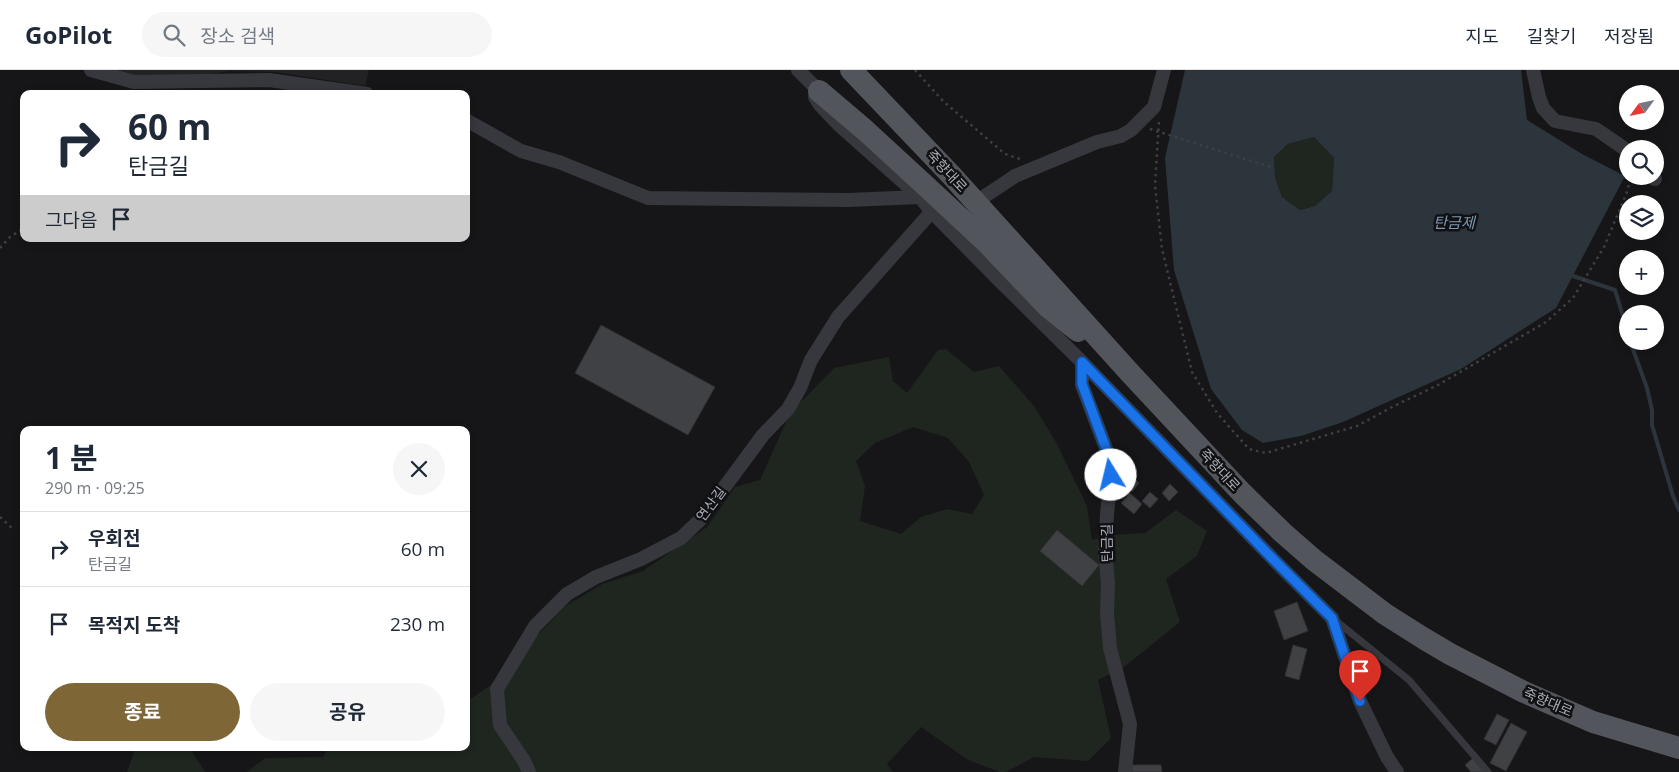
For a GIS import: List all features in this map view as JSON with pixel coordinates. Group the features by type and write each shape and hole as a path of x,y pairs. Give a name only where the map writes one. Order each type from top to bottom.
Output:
{"main road":[{"name":"죽향대로","path":"851,70 976,202 1130,373 1242,493 1314,560 1385,614 1450,654 1524,692 1593,722 1679,748"},
{"path":"819,91 866,131 931,203 987,243 1048,307 1130,373"}],"street":[{"path":"92,70 134,82 268,80 339,90"},
{"path":"798,70 819,91"},
{"path":"976,202 1015,176 1097,142 1121,136 1131,130 1154,107 1164,70"},
{"path":"1533,70 1543,108 1555,121 1596,129 1619,146"},
{"path":"470,122 521,151 559,162 648,198 849,200 931,203 1000,281 1082,362 1332,618 1360,701 1396,772"},
{"name":"연산길","path":"529,772 524,761 500,725 497,689 535,626 567,594 596,576 641,559 681,538 701,519 763,435 788,409 800,388 811,360 838,317 931,203"},
{"name":"탄금길","path":"1082,362 1082,384 1107,451 1111,475 1106,542 1107,614 1110,648 1130,724 1125,772"}],"lane":[{"path":"1332,618 1410,680 1488,772"}],"path":[{"path":"914,70 943,101 1005,154 1040,166"},
{"path":"1159,122 1155,185 1162,248 1192,372 1217,413 1249,449 1266,453 1357,426 1438,385 1546,322 1573,298 1604,248 1629,185"},
{"path":"1157,130 1274,168"},
{"path":"0,248 10,237 20,231"},
{"path":"0,517 14,529"}],"shaded area":[{"path":"113,70 369,70 365,86 275,72 229,71 199,76 137,77"},
{"path":"1314,137 1334,158 1332,192 1315,206 1300,210 1282,197 1275,177 1274,157 1288,144"},
{"path":"946,349 974,372 999,366 1034,406 1056,442 1087,506 1092,540 1114,535 1145,533 1176,510 1207,531 1197,556 1166,579 1180,622 1124,667 1098,680 1111,738 1088,761 1034,757 1006,772 1000,772 968,760 921,727 887,764 893,772 247,772 265,758 323,757 326,751 470,751 470,699 491,685 564,607 602,584 643,571 707,527 735,487 760,480 790,413 834,368 889,357 893,381 907,393 938,350","holes":["913,427 948,438 969,462 984,495 972,514 947,509 921,517 901,534 860,521 865,486 856,461 875,443"]},
{"path":"134,751 193,751 205,772 127,772"}],"water":[{"name":"탄금제","path":"1185,70 1521,70 1527,120 1582,154 1619,173 1620,185 1556,308 1461,369 1343,422 1301,436 1263,443 1242,430 1211,389 1174,270 1165,158","holes":["1314,137 1334,158 1332,191 1315,206 1300,210 1282,197 1275,177 1274,157 1288,144"]}],"building":[{"path":"601,325 715,387 688,435 575,373"},
{"path":"1131,477 1139,483 1132,492 1124,485"},
{"path":"1170,484 1178,492 1169,501 1162,493"},
{"path":"1150,492 1158,499 1150,508 1142,501"},
{"path":"1130,493 1142,504 1134,514 1121,503"},
{"path":"1057,530 1099,565 1082,586 1040,551"},
{"path":"1297,602 1308,631 1284,640 1274,611"},
{"path":"1293,645 1307,649 1299,680 1285,676"},
{"path":"1497,714 1509,720 1496,745 1484,739"},
{"path":"1511,723 1527,732 1506,771 1490,763"},
{"path":"1473,758 1484,772 1471,772 1465,765"},
{"path":"1132,765 1161,765 1162,772 1132,772"}],"waterway":[{"path":"1573,276 1615,290 1620,305"},
{"path":"1633,350 1647,388 1652,410 1652,425 1679,510"}],"route":[{"path":"1111,475 1107,451 1082,384 1082,362 1332,618 1360,701"}]}
